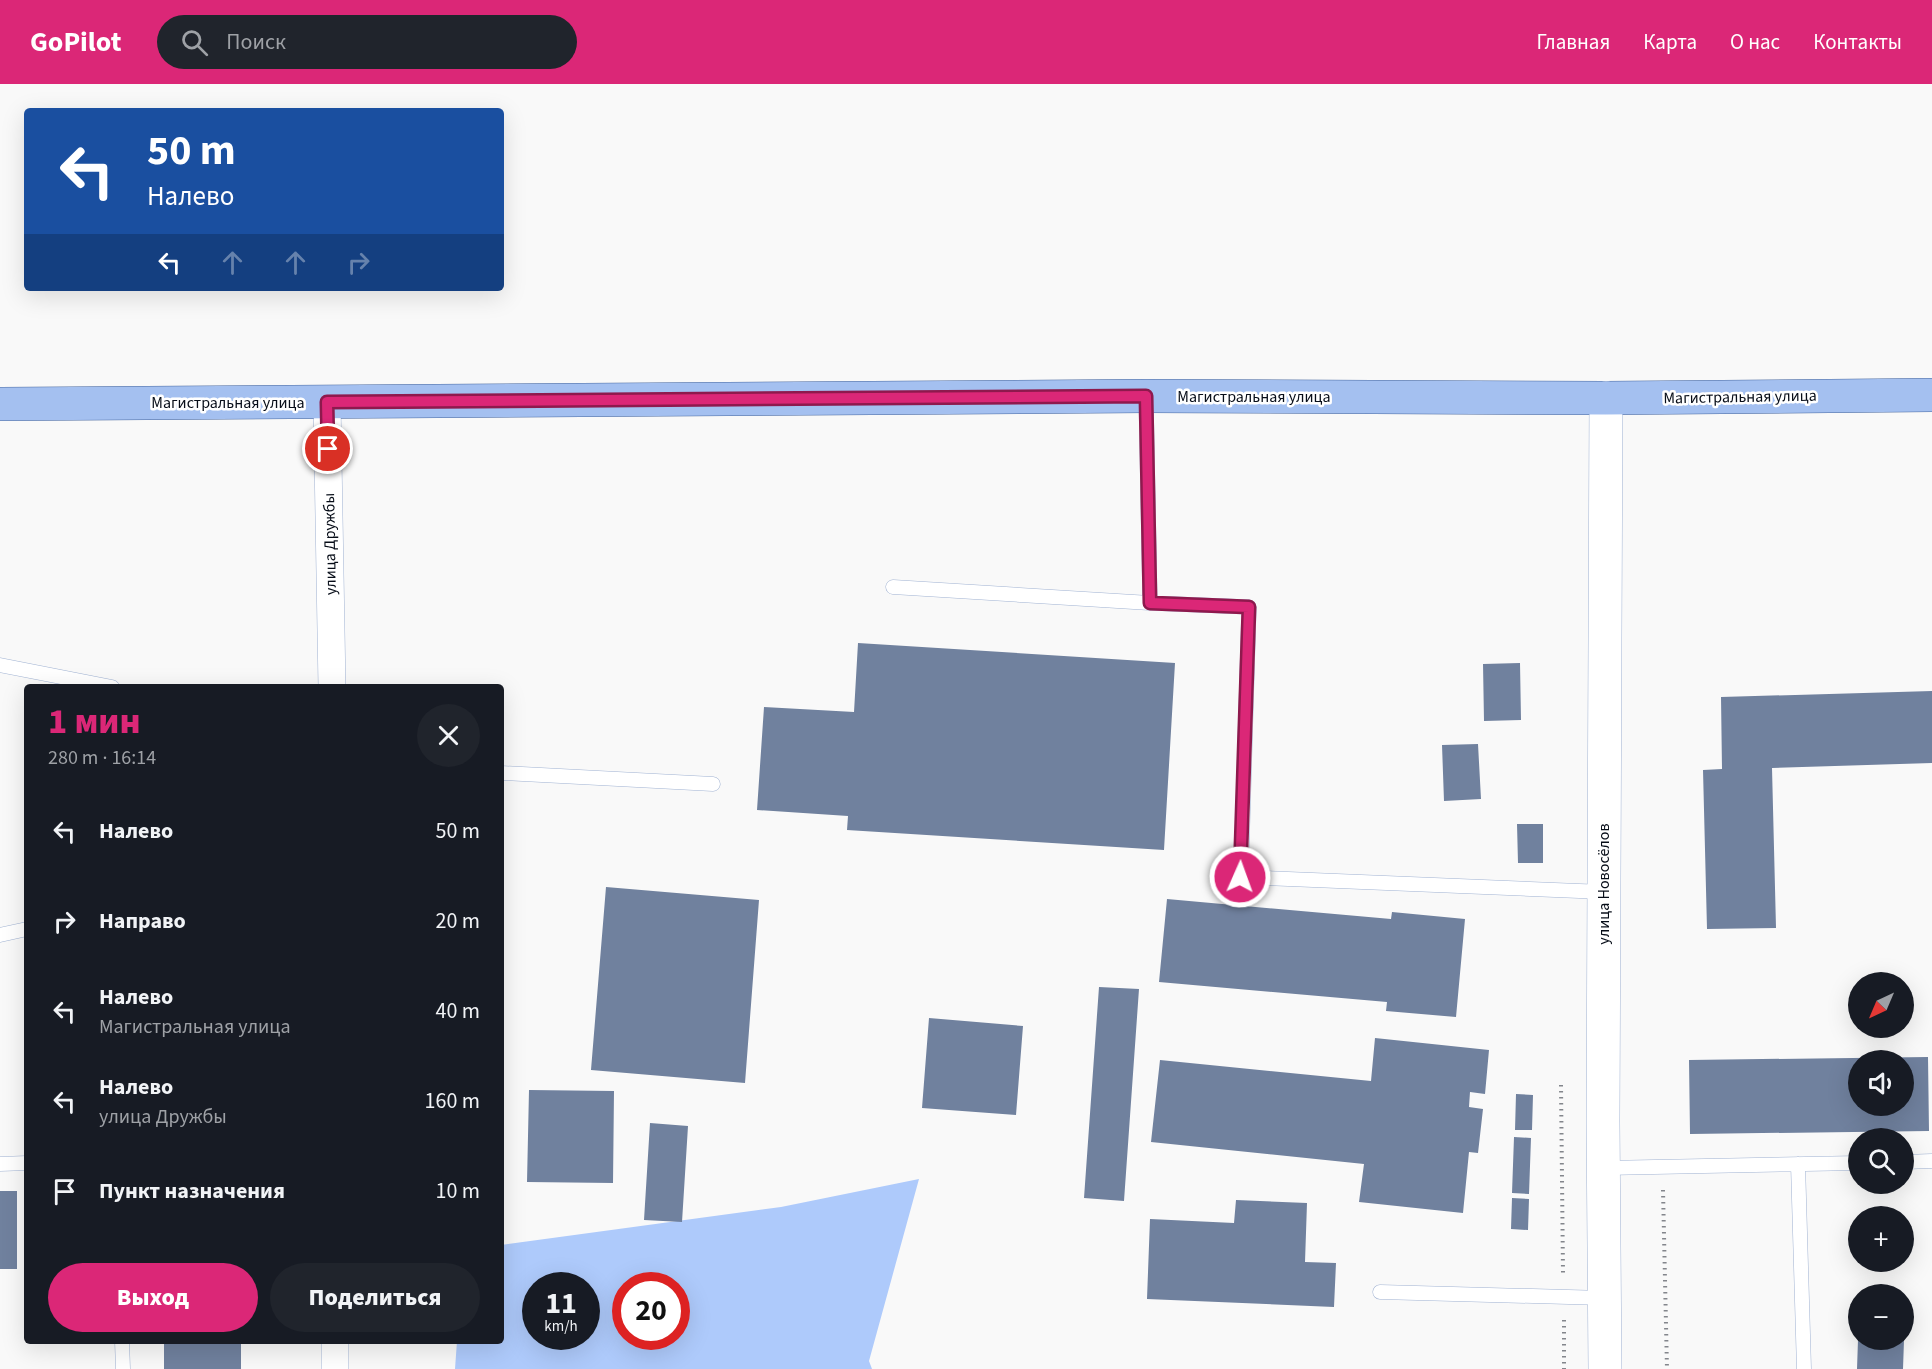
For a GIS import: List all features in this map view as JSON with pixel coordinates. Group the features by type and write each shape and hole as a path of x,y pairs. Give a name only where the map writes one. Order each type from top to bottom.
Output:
{"main road":[{"name":"Магистральная улица","path":"0,404 1146,396 1606,398 1932,396"},
{"name":"улица Новосёлов","path":"1605,1369 1606,398"}],"street":[{"name":"улица Дружбы","path":"327,402 332,684"},
{"path":"335,1344 335,1369"}],"lane":[{"path":"1146,396 1150,603"},
{"path":"893,587 1249,607 1240,877 1604,892"},
{"path":"0,665 97,684"},
{"path":"504,773 713,784"},
{"path":"0,935 24,930"},
{"path":"1914,1162 1932,1161"},
{"path":"0,1164 24,1163"},
{"path":"1604,1168 1848,1163"},
{"path":"1798,1164 1804,1369"},
{"path":"1380,1292 1604,1299"},
{"path":"122,1344 123,1369"}],"path":[{"path":"1561,1085 1564,1369"},
{"path":"1663,1180 1667,1369"}],"shaded area":[{"path":"919,1179 869,1361 872,1369 455,1369 457,1344 504,1344 504,1245 781,1207"}],"building":[{"path":"858,643 1175,663 1164,850 847,830 848,816 757,810 764,707 854,712"},
{"path":"1520,663 1521,720 1484,721 1483,664"},
{"path":"1932,691 1932,763 1772,768 1776,928 1707,929 1703,770 1722,769 1721,697"},
{"path":"1478,744 1481,799 1444,801 1442,745"},
{"path":"1517,824 1543,824 1543,863 1518,863"},
{"path":"606,887 759,900 745,1083 591,1070"},
{"path":"1167,899 1391,919 1392,912 1465,919 1456,1017 1386,1011 1387,1002 1159,982"},
{"path":"1099,987 1139,989 1124,1201 1084,1198"},
{"path":"929,1018 1023,1026 1016,1115 922,1108"},
{"path":"1375,1038 1489,1050 1485,1094 1470,1092 1469,1107 1483,1109 1478,1153 1469,1152 1463,1213 1359,1202 1364,1164 1151,1142 1160,1060 1371,1081"},
{"path":"1914,1057 1928,1057 1929,1131 1914,1131 1914,1128 1848,1128 1848,1132 1690,1134 1689,1060 1848,1058 1848,1116 1914,1116"},
{"path":"529,1090 614,1091 613,1183 527,1182"},
{"path":"1516,1094 1533,1095 1532,1130 1515,1130"},
{"path":"650,1123 688,1126 682,1222 644,1220"},
{"path":"1514,1137 1531,1138 1529,1194 1512,1193"},
{"path":"0,1191 17,1191 17,1269 0,1269"},
{"path":"1512,1198 1529,1199 1528,1230 1511,1229"},
{"path":"1236,1200 1307,1203 1305,1262 1336,1263 1334,1307 1147,1299 1150,1219 1234,1223"},
{"path":"164,1344 241,1344 241,1369 164,1369"},
{"path":"1858,1350 1904,1350 1903,1369 1857,1369"}],"route":[{"path":"328,449 327,402 1146,396 1150,603 1249,607 1240,877"}]}
